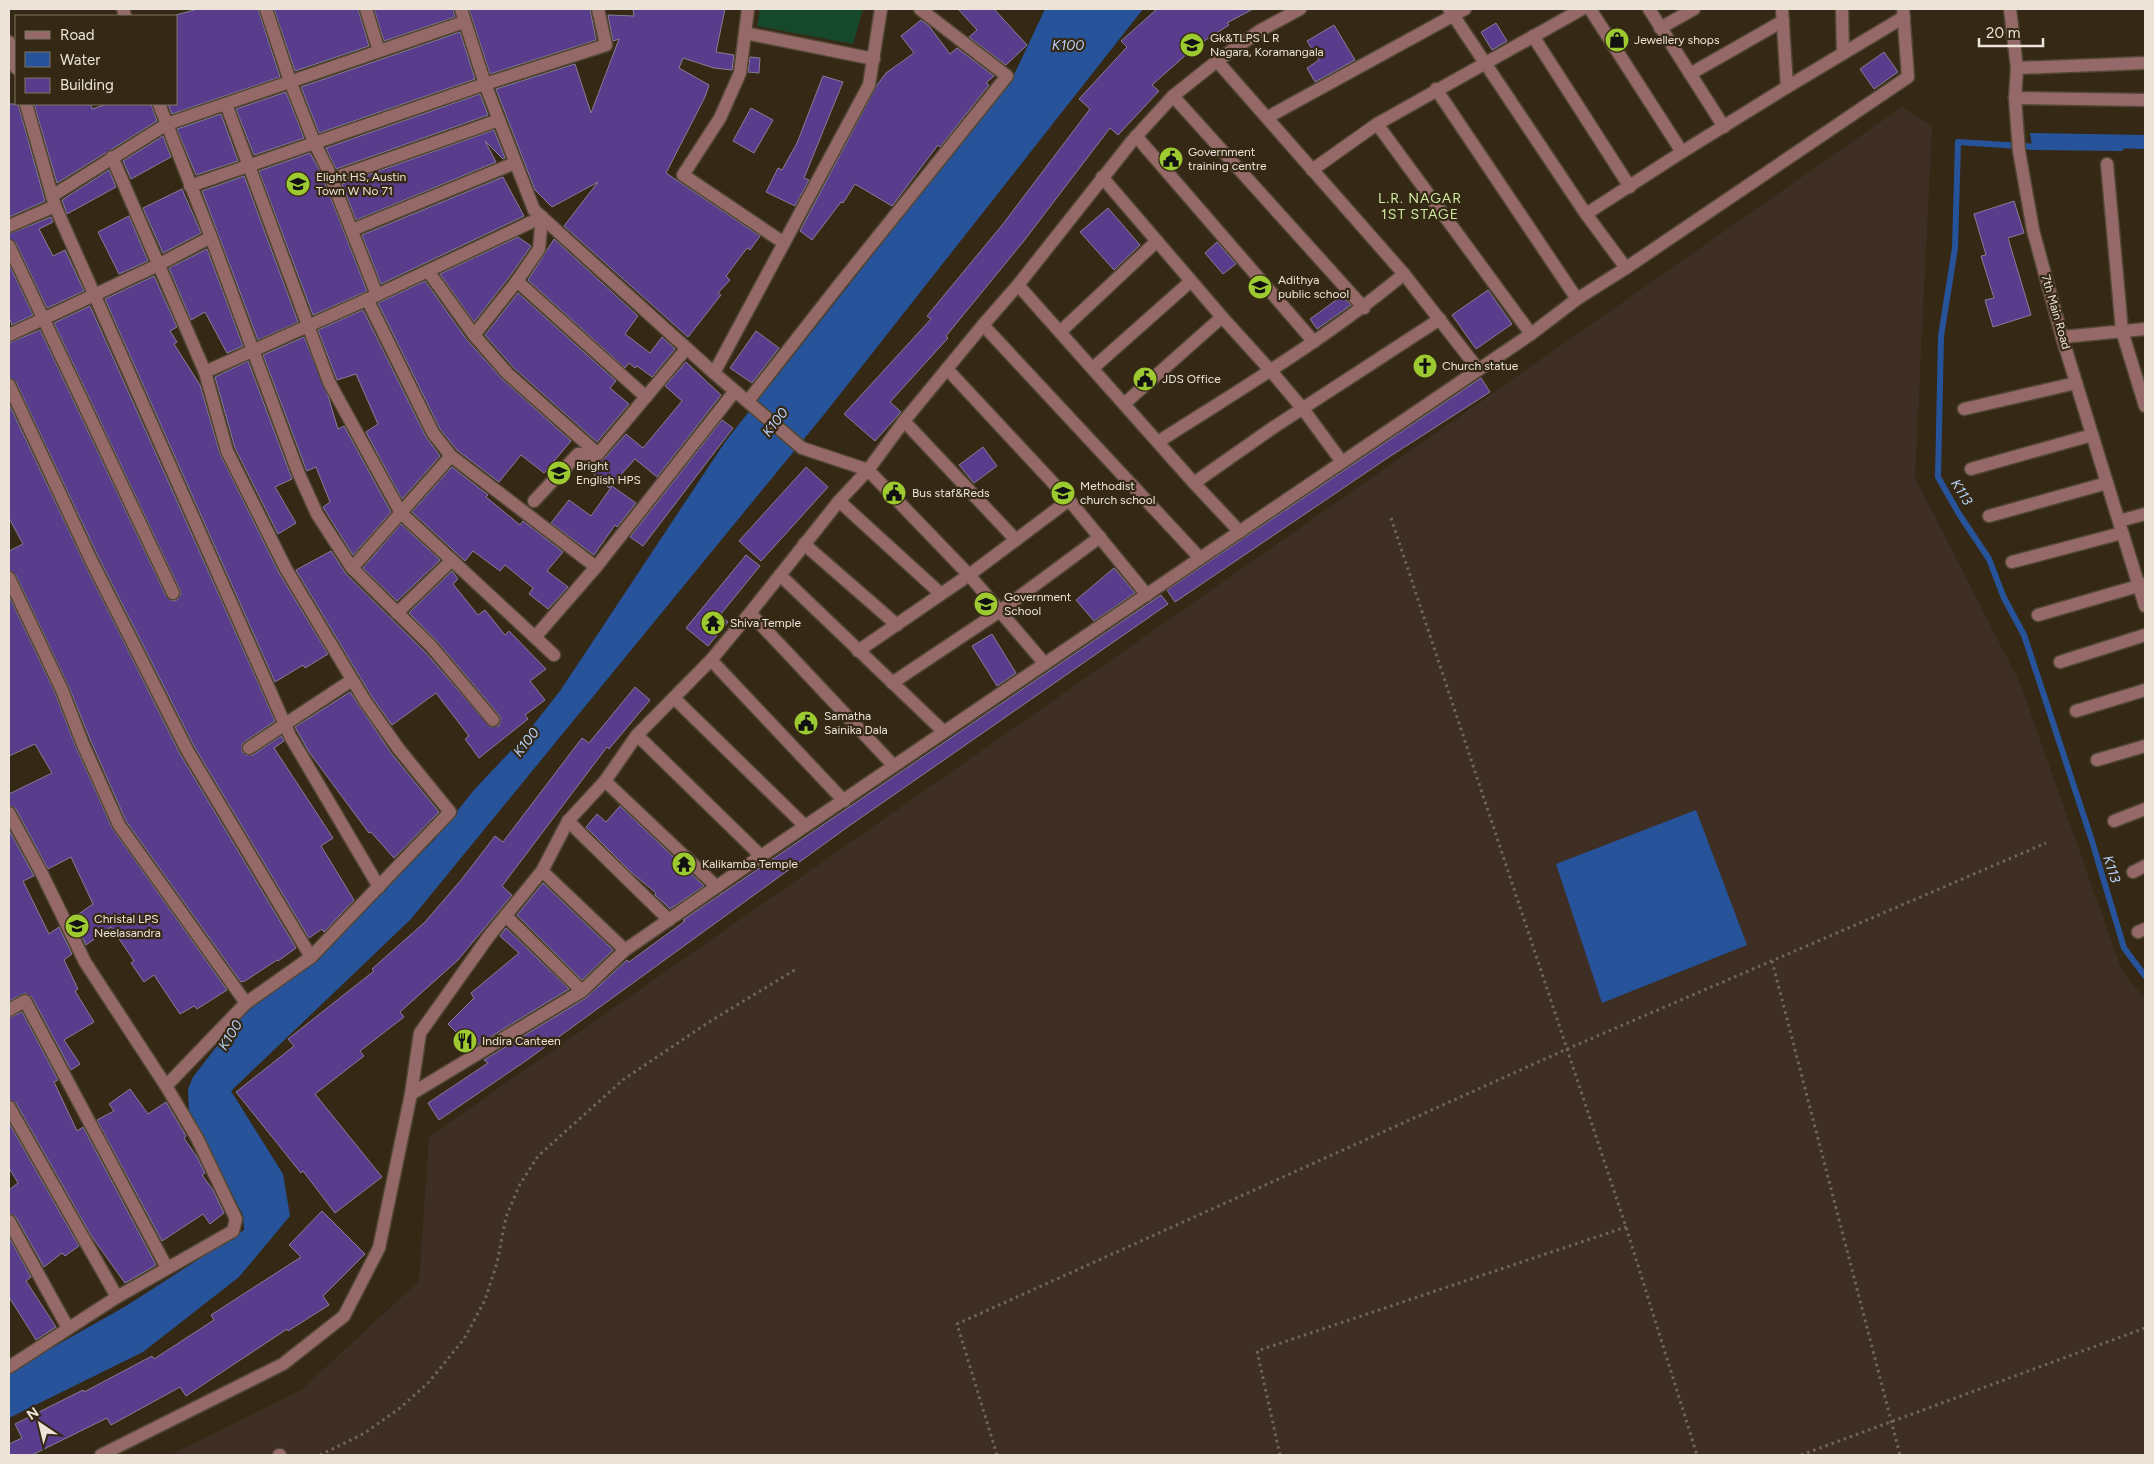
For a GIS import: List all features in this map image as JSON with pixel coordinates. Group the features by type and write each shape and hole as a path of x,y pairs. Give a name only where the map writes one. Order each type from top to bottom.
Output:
{"street":[{"path":"266,9 290,81 352,230 372,297 433,433 451,456 596,567"},
{"path":"366,9 379,51"},
{"path":"461,9 485,84 534,210 714,374 802,448 868,470 969,575 1046,664"},
{"path":"190,186 485,84 606,45 598,9"},
{"path":"748,9 740,73 720,118 683,175 784,243"},
{"path":"714,374 870,85 882,9"},
{"path":"748,401 838,285 1007,76 920,9"},
{"path":"101,1455 283,1364 344,1316 379,1248 411,1094 420,1033 489,936 542,871 568,821 605,781 637,736 710,660 750,613 839,501 868,470 904,421 1018,285 1136,136 1173,96 1217,61 1261,30 1300,9"},
{"path":"1312,170 1376,124 1582,9"},
{"path":"1590,9 1682,152"},
{"path":"1649,9 1724,127"},
{"path":"1660,28 1694,9"},
{"path":"1842,9 1843,53"},
{"name":"7th Main Road","path":"2010,9 2017,68 2015,98 2019,151 2033,230 2062,337 2120,527 2142,585 2145,606"},
{"path":"1268,117 1456,11 1484,62 1586,214 1626,268"},
{"path":"411,1094 582,991 625,950 761,856 844,801 943,731 1046,664 1199,557 1240,532 1531,334 1577,299 1626,268 1908,77 1903,13 1843,53 1682,152 1586,214"},
{"path":"1690,74 1783,15 1787,87"},
{"path":"9,226 54,201 112,157 166,124 464,22"},
{"path":"745,34 874,59"},
{"path":"1533,36 1630,187"},
{"path":"9,42 15,64"},
{"path":"1217,61 1404,274 1478,369"},
{"path":"2017,68 2145,63"},
{"path":"1436,89 1577,299"},
{"path":"1173,96 1364,308"},
{"path":"2015,98 2145,100"},
{"path":"226,104 329,382 401,512 536,636 554,655"},
{"path":"26,105 54,201 290,736 379,888"},
{"path":"159,105 211,237 298,472 317,514 352,568 432,646 493,720"},
{"path":"332,179 499,120"},
{"path":"1376,124 1531,334"},
{"path":"1136,136 1314,342"},
{"path":"112,157 204,372 227,451 286,569 352,680 398,748 450,812 379,888 310,957 246,1003 166,1086"},
{"path":"352,230 515,164"},
{"path":"2107,164 2122,331 2144,398"},
{"path":"1102,177 1303,409 1342,462"},
{"path":"204,372 372,297 542,217"},
{"path":"474,335 518,281 539,249 542,217"},
{"path":"9,334 158,265 211,237"},
{"path":"1060,332 1157,241"},
{"path":"9,246 173,593"},
{"path":"428,271 474,335 508,374 598,454"},
{"path":"1158,442 1364,308 1404,274"},
{"path":"518,281 646,397"},
{"path":"1093,368 1191,281"},
{"path":"1018,285 1194,484 1240,532"},
{"path":"1124,404 1222,317"},
{"path":"1194,484 1303,409 1440,319"},
{"path":"983,325 1199,557"},
{"path":"2062,337 2145,328"},
{"path":"534,501 578,454 592,456 598,454 686,348"},
{"path":"947,369 1069,500 1147,595"},
{"path":"1964,409 2076,383"},
{"path":"9,385 91,560 187,750 310,957"},
{"path":"536,636 596,567 735,391"},
{"path":"904,421 1016,540"},
{"path":"1971,469 2092,435"},
{"path":"352,568 451,456"},
{"path":"1989,516 2107,483"},
{"path":"858,651 969,575 1069,500"},
{"path":"839,501 941,594"},
{"path":"2012,562 2120,527 2145,514"},
{"path":"892,683 1000,611 1100,537"},
{"path":"804,544 897,625"},
{"path":"397,613 452,560"},
{"path":"780,575 943,731"},
{"path":"9,578 62,690 82,742 119,825 246,1003"},
{"path":"2038,615 2142,585"},
{"path":"750,613 894,766"},
{"path":"2060,662 2145,635"},
{"path":"710,660 844,801"},
{"path":"249,748 352,680"},
{"path":"2076,711 2145,690"},
{"path":"674,698 806,826"},
{"path":"637,736 761,856"},
{"path":"2097,760 2145,746"},
{"path":"605,781 717,887"},
{"path":"2114,821 2145,809"},
{"path":"9,813 42,874 85,962 166,1086 196,1138 236,1219 233,1231 218,1241 117,1297 9,1366"},
{"path":"568,821 669,920"},
{"path":"2133,872 2145,866"},
{"path":"542,871 625,950"},
{"path":"506,917 582,991"},
{"path":"9,1010 25,1001 167,1268"},
{"path":"9,1107 117,1297"},
{"path":"9,1222 68,1328"}],"path":[{"path":"1391,518 1626,1227 1698,1455"},
{"path":"997,1455 957,1324 1567,1049 2046,843"},
{"path":"1772,961 1900,1455"},
{"path":"320,1455 364,1433 400,1408 429,1382 464,1339 485,1300 497,1263 506,1217 518,1186 538,1156 624,1080 709,1022 798,968"},
{"path":"1280,1455 1256,1351 1626,1227"},
{"path":"1801,1455 2145,1328"}],"shaded area":[{"path":"1902,107 1932,126 1915,478 2020,683 2122,971 2145,999 2145,1455 170,1455 301,1390 419,1281 429,1137"}],"green space":[{"path":"760,9 863,9 853,44 757,26"}],"water":[{"name":"K100","path":"1045,9 1143,9 826,412 411,919 231,1091 283,1174 290,1216 239,1277 143,1352 9,1418 9,1372 126,1306 244,1230 243,1215 189,1112 188,1089 193,1077 231,1028 253,1004 359,915 434,840 474,790 523,738 560,691 725,442 1013,77"},
{"path":"2030,133 2145,135 2145,149 2032,146"},
{"path":"1696,810 1747,945 1602,1003 1556,864"}],"building":[{"path":"198,9 258,9 280,77 172,114 168,105 178,105 178,15 176,15"},
{"path":"274,9 358,9 369,46 295,71"},
{"path":"374,9 453,9 455,17 384,41"},
{"path":"469,9 590,9 596,40 490,74"},
{"path":"633,9 725,9 716,52 734,55 732,70 714,68 683,58 679,68 709,85 705,97 666,173 760,236 750,250 747,248 726,276 730,280 718,293 721,295 688,337 564,226 598,182 552,207 535,190 496,89 575,64 591,113 619,39 613,41 608,15 634,16"},
{"path":"958,9 994,9 1027,45 1006,65 969,37 977,30"},
{"path":"1157,9 1253,9 1227,23 1229,25 1188,53 1152,85 1159,91 1118,135 1110,128 1023,242 946,336 948,338 890,402 901,412 875,441 844,414 931,319 927,316 1003,224 1090,109 1079,99 1127,47 1121,41"},
{"path":"921,20 929,26 950,54 957,48 994,76 986,83 989,85 940,147 938,145 892,206 855,184 843,203 841,202 812,240 800,231 877,85 886,73 914,53 901,36"},
{"path":"1496,23 1507,41 1492,50 1481,32"},
{"path":"1334,25 1355,60 1315,82 1307,68 1319,60 1307,41"},
{"path":"460,32 475,79 319,133 301,87"},
{"path":"1884,52 1898,72 1874,89 1860,69"},
{"path":"750,57 760,58 759,73 748,72"},
{"path":"823,76 843,82 804,178 809,180 795,206 766,192 778,168 782,170 797,143"},
{"path":"286,92 304,138 254,155 236,109"},
{"path":"480,94 488,115 336,169 326,148"},
{"path":"9,104 15,104 18,105 45,201 9,217"},
{"path":"34,105 91,105 92,109 104,105 151,105 157,121 57,183"},
{"path":"751,108 773,120 754,153 733,141"},
{"path":"221,114 238,161 196,175 177,129"},
{"path":"494,130 505,158 503,159 485,141 496,162 356,220 342,184"},
{"path":"163,136 171,157 131,179 123,161"},
{"path":"310,153 321,173 367,291 313,315 259,171"},
{"path":"109,170 116,187 67,214 62,200"},
{"path":"244,176 298,322 258,340 202,191"},
{"path":"503,177 524,216 381,284 362,235"},
{"path":"182,189 201,233 163,253 143,208"},
{"path":"2014,201 2024,233 2008,238 2031,315 1993,327 1985,300 1994,298 1981,256 1986,255 1974,214"},
{"path":"1108,208 1140,245 1114,270 1080,232"},
{"path":"129,216 148,261 119,274 98,232"},
{"path":"51,217 53,222 39,229 53,256 65,250 84,291 47,308 16,243 9,238 9,234"},
{"path":"518,237 531,246 474,322 440,274"},
{"path":"554,239 638,316 625,334 650,353 662,337 675,349 652,377 637,366 635,368 629,363 625,368 528,280"},
{"path":"1217,242 1236,264 1223,274 1205,253"},
{"path":"207,249 243,346 227,353 205,312 191,320 169,268"},
{"path":"9,264 33,315 12,325 9,317"},
{"path":"154,276 177,327 170,331 177,342 174,344 200,385 220,454 279,573 328,654 305,668 303,665 275,682 105,299"},
{"path":"425,281 467,340 502,379 571,441 544,473 521,455 499,482 457,450 440,429 378,303"},
{"path":"1488,290 1512,324 1476,349 1452,315"},
{"path":"518,293 616,381 610,388 629,404 597,442 514,368 485,335"},
{"path":"1342,296 1351,305 1317,329 1310,319"},
{"path":"90,306 275,721 244,742 242,752 246,755 253,755 281,736 284,741 274,748 333,838 321,846 354,900 324,932 322,929 309,938 194,746 98,556 16,382 9,377 9,343 40,330 166,596 172,601 177,600 181,594 180,590 54,323"},
{"path":"363,310 426,437 440,456 402,499 366,432 378,424 356,374 337,380 318,330"},
{"path":"756,331 779,348 752,383 730,368"},
{"path":"304,337 328,396 338,429 344,426 391,512 353,555 323,507 330,502 316,467 307,471 306,469 263,355"},
{"path":"248,361 292,479 275,487 296,523 278,534 235,448 215,377"},
{"path":"686,362 721,395 657,477 635,459 609,488 590,471 597,463 604,459 626,434 643,448 682,401 665,386"},
{"path":"1481,378 1490,392 1389,457 1175,602 1167,590"},
{"path":"9,404 84,563 180,754 296,948 245,981 241,982 126,821 69,687 16,575 9,570 9,551 23,544 9,518"},
{"path":"722,420 733,428 643,546 630,537"},
{"path":"983,447 997,466 974,483 959,465"},
{"path":"452,467 488,495 486,497 520,525 523,521 563,552 547,571 568,587 548,609 529,594 533,588 505,565 500,571 473,551 465,561 412,512"},
{"path":"806,467 828,487 761,561 739,541"},
{"path":"612,486 636,503 617,527 615,525 594,555 551,523 569,500 591,516"},
{"path":"401,524 440,560 397,601 363,568"},
{"path":"331,551 346,574 425,652 490,727 499,726 501,719 499,715 437,641 409,613 452,571 458,579 453,584 478,615 485,610 505,635 509,631 546,669 530,681 545,700 525,715 528,719 479,758 465,739 469,736 436,693 392,725 372,697 296,570"},
{"path":"746,555 760,566 720,615 728,622 708,646 686,628"},
{"path":"1114,568 1135,593 1094,621 1076,600"},
{"path":"1161,595 1168,604 849,826 527,1060 439,1120 428,1103 488,1063 484,1060 586,998 627,960 629,962 685,921 683,920"},
{"path":"9,596 55,693 75,745 112,828 227,990 197,1009 194,1006 180,1014 154,975 144,982 131,963 134,961 111,927 86,945 73,918 93,904 71,857 48,869 16,809 9,805 9,794 52,773 35,744 9,756"},
{"path":"992,634 1016,673 997,686 972,646"},
{"path":"635,687 650,700 609,749 607,747 502,886 512,895 458,960 400,1012 404,1017 360,1051 364,1056 315,1094 382,1177 335,1213 303,1171 301,1173 236,1092 294,1046 288,1039 374,971 372,969 425,922 462,879 495,836 503,842 582,738 589,743"},
{"path":"350,692 391,753 439,812 394,858 371,832 369,833 309,752 295,727"},
{"path":"620,806 704,886 670,909 655,895 656,893 631,872 586,827 597,814 606,822"},
{"path":"9,830 34,876 23,881 49,934 59,927 72,954 64,960 78,989 75,991 94,1022 64,1040 80,1064 71,1070 32,997 25,993 9,1001"},
{"path":"543,883 613,950 582,980 517,915"},
{"path":"506,928 569,989 472,1048 448,1024 474,998 471,993 519,953 500,936"},
{"path":"22,1012 58,1080 54,1082 77,1131 83,1127 156,1265 125,1283 92,1237 16,1103 9,1099 9,1018"},
{"path":"130,1089 148,1114 166,1102 186,1136 184,1138 197,1157 205,1173 202,1175 213,1190 224,1213 210,1224 203,1214 162,1241 97,1120 114,1111 109,1104"},
{"path":"9,1123 79,1246 65,1256 62,1253 44,1267 16,1217 9,1213 9,1190 18,1183 9,1168"},
{"path":"322,1211 365,1254 323,1296 329,1305 288,1331 287,1329 186,1396 180,1387 111,1425 107,1418 32,1455 9,1455 9,1444 22,1438 15,1424 83,1390 84,1392 152,1356 154,1359 214,1320 211,1315 301,1257 289,1245"},
{"path":"9,1237 31,1277 26,1281 56,1327 36,1340 9,1297"}],"waterway":[{"name":"K113","path":"2121,148 2036,147 1958,142 1955,248 1941,336 1938,477 1959,514 1989,559 2004,598 2024,635 2092,841 2124,948 2145,976"}],"place":[{"name":"Jewellery shops","path":"1617,40"},
{"name":"Gk&TLPS L R Nagara, Koramangala","path":"1192,45"},
{"name":"Government training centre","path":"1171,159"},
{"name":"Elight HS, Austin Town W No 71","path":"298,184"},
{"name":"Adithya public school","path":"1260,287"},
{"name":"Church statue","path":"1425,366"},
{"name":"JDS Office","path":"1145,379"},
{"name":"Bright English HPS","path":"559,473"},
{"name":"Bus staf&Reds","path":"894,493"},
{"name":"Methodist church school","path":"1063,493"},
{"name":"Government School","path":"986,604"},
{"name":"Shiva Temple","path":"713,623"},
{"name":"Samatha Sainika Dala","path":"806,723"},
{"name":"Kalikamba Temple","path":"684,864"},
{"name":"Christal LPS Neelasandra","path":"77,926"},
{"name":"Indira Canteen","path":"465,1041"}],"district":[{"name":"L.R. NAGAR 1ST STAGE","path":"1420,206"}]}
